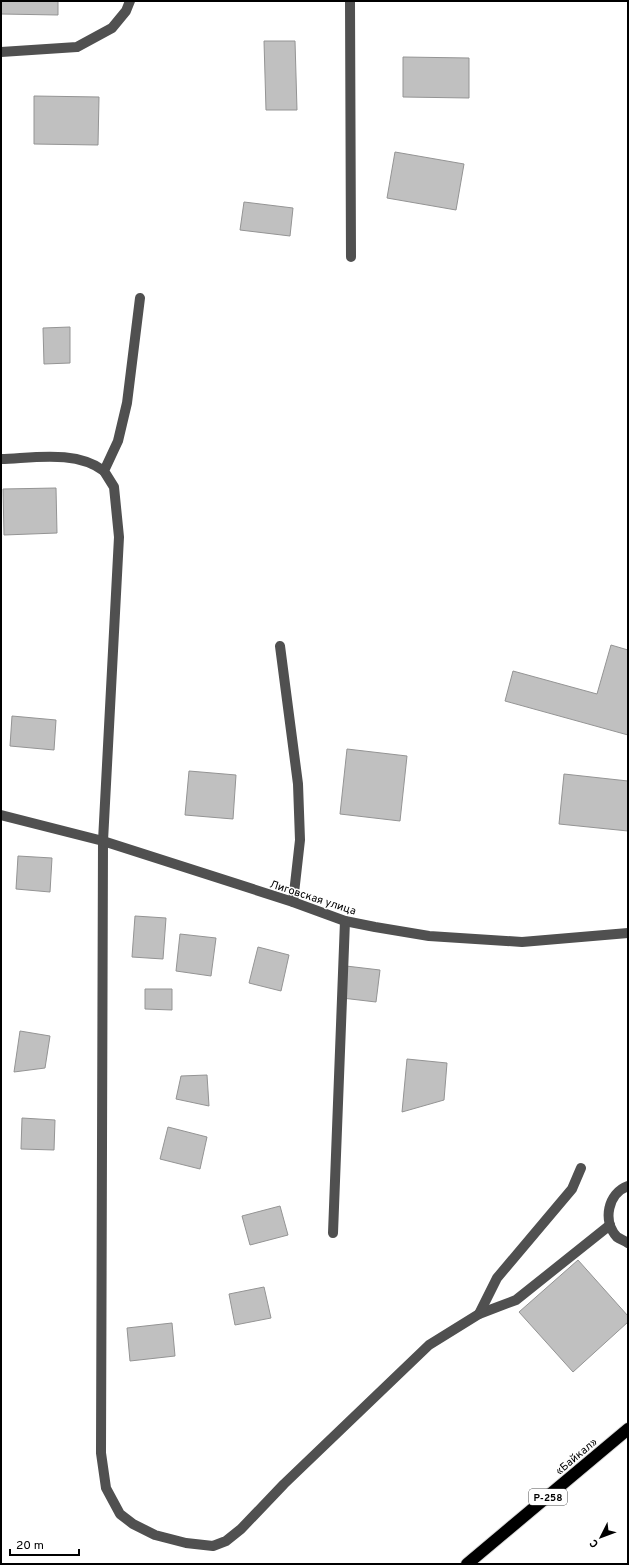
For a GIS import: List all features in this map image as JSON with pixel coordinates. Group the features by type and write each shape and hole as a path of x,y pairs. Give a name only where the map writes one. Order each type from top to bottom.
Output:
{"highway":[{"name":"«Байкал»","path":"467,1564 628,1429"}],"street":[{"path":"1,52 78,47 112,28 126,11 130,1"},
{"path":"350,1 351,257"},
{"path":"104,471 118,441 127,403 140,298"},
{"path":"1,459 68,457 93,463 104,471 114,487 119,537 103,841 101,1453 106,1488 120,1514 133,1524 155,1535 174,1540 213,1546 226,1541 429,1345 479,1314 516,1300 610,1225"},
{"path":"280,646 298,784 300,840 293,902"},
{"name":"Лиговская улица","path":"1,815 103,841 293,902 345,921 429,936 522,942 628,933"},
{"path":"333,1234 345,921"},
{"path":"479,1314 497,1278 572,1189 581,1168"},
{"path":"628,1186 622,1188 613,1198 608,1211 610,1225 617,1237 628,1243"}],"building":[{"path":"1,1 58,1 58,15 1,14"},
{"path":"264,41 295,41 297,110 266,110"},
{"path":"403,57 469,58 469,98 403,97"},
{"path":"34,96 99,97 98,145 34,144"},
{"path":"395,152 464,164 456,210 387,198"},
{"path":"244,202 293,208 290,236 240,230"},
{"path":"70,327 70,363 44,364 43,328"},
{"path":"56,488 57,533 4,535 3,489"},
{"path":"611,645 628,650 628,735 505,701 513,671 597,694"},
{"path":"12,716 56,720 54,750 10,746"},
{"path":"347,749 407,756 400,821 340,814"},
{"path":"189,771 236,775 233,819 185,815"},
{"path":"564,774 628,781 628,831 559,824"},
{"path":"18,856 52,858 50,892 16,889"},
{"path":"135,916 166,918 163,959 132,957"},
{"path":"180,934 216,938 211,976 176,971"},
{"path":"258,947 289,955 281,991 249,983"},
{"path":"346,966 380,970 376,1002 342,998"},
{"path":"145,989 172,989 172,1010 145,1009"},
{"path":"20,1031 50,1036 45,1068 14,1072"},
{"path":"407,1059 447,1063 444,1100 402,1112"},
{"path":"207,1075 209,1106 176,1099 181,1076"},
{"path":"22,1118 55,1120 54,1150 21,1149"},
{"path":"168,1127 207,1137 200,1169 160,1159"},
{"path":"280,1206 288,1235 250,1245 242,1216"},
{"path":"578,1260 628,1316 628,1322 573,1372 519,1312"},
{"path":"264,1287 271,1318 235,1325 229,1294"},
{"path":"172,1323 175,1356 130,1361 127,1328"}]}
